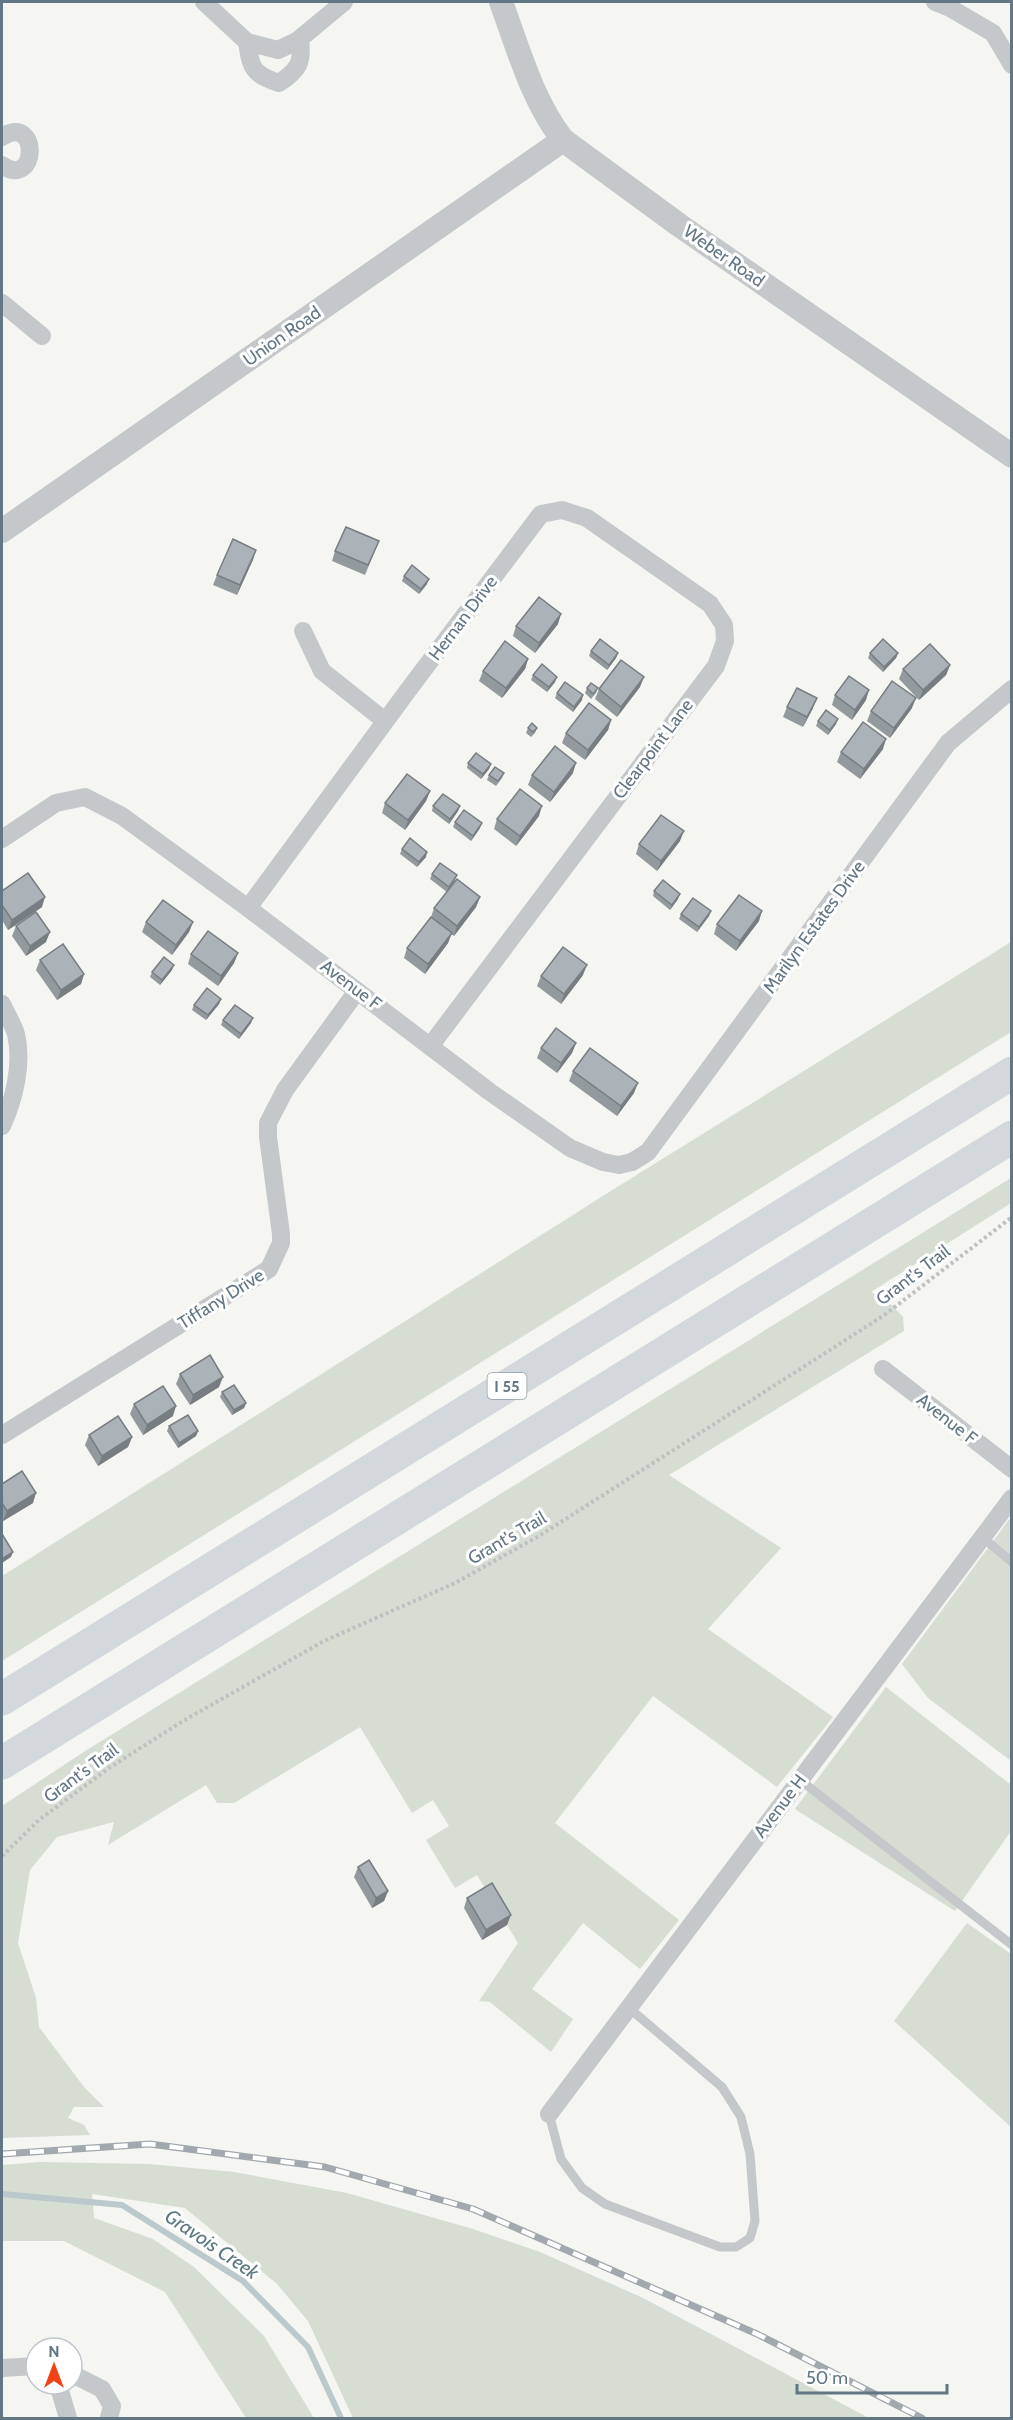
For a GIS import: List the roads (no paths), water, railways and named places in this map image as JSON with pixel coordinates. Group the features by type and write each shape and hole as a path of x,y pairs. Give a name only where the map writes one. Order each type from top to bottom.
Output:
{"highway":[{"name":"I 55","path":"2,1699 1011,1073"},
{"path":"2,1763 1011,1137"}],"street":[{"path":"204,2 247,42 278,50 300,39 344,2"},
{"name":"Weber Road","path":"501,2 530,82 549,122 563,140 679,225 1011,456"},
{"path":"935,2 993,33 1011,65"},
{"path":"247,42 250,64 260,76 279,82 293,74 302,57 300,39"},
{"path":"2,137 10,133 21,135 30,144 31,156 23,166 11,169 2,165"},
{"name":"Union Road","path":"2,531 563,140"},
{"path":"2,303 42,336"},
{"name":"Clearpoint Lane","path":"431,1045 716,666 724,640 724,625 710,604 587,518 562,510 541,514"},
{"name":"Hernan Drive","path":"248,908 541,514"},
{"path":"303,631 322,671 385,721"},
{"name":"Marilyn Estates Drive","path":"619,1165 632,1162 648,1152 948,743 1011,689"},
{"name":"Avenue F","path":"2,839 56,803 85,797 122,816 431,1045 490,1092 570,1148 603,1162 619,1165"},
{"name":"Tiffany Drive","path":"2,1435 269,1269 280,1243 281,1234 268,1123 285,1090 357,991"},
{"path":"2,1004 16,1034 18,1066 14,1091 2,1126"},
{"name":"Avenue F","path":"883,1369 1011,1469"},
{"name":"Avenue H","path":"549,2114 1011,1498"},
{"path":"2,2368 24,2367"},
{"path":"84,2380 102,2389 112,2406 109,2418"},
{"path":"62,2396 68,2418"}],"lane":[{"path":"982,1537 1011,1562"},
{"path":"800,1780 1011,1945"},
{"path":"549,2114 561,2159 582,2188 605,2204 720,2247 736,2247 750,2238 755,2221 750,2154 741,2117 722,2087 630,2008"}],"waterway":[{"name":"Gravois Creek","path":"2,2194 122,2205 243,2281 308,2347 341,2418"}],"railway":[{"path":"2,2154 150,2144 325,2167 473,2209 757,2334 922,2418"}]}
